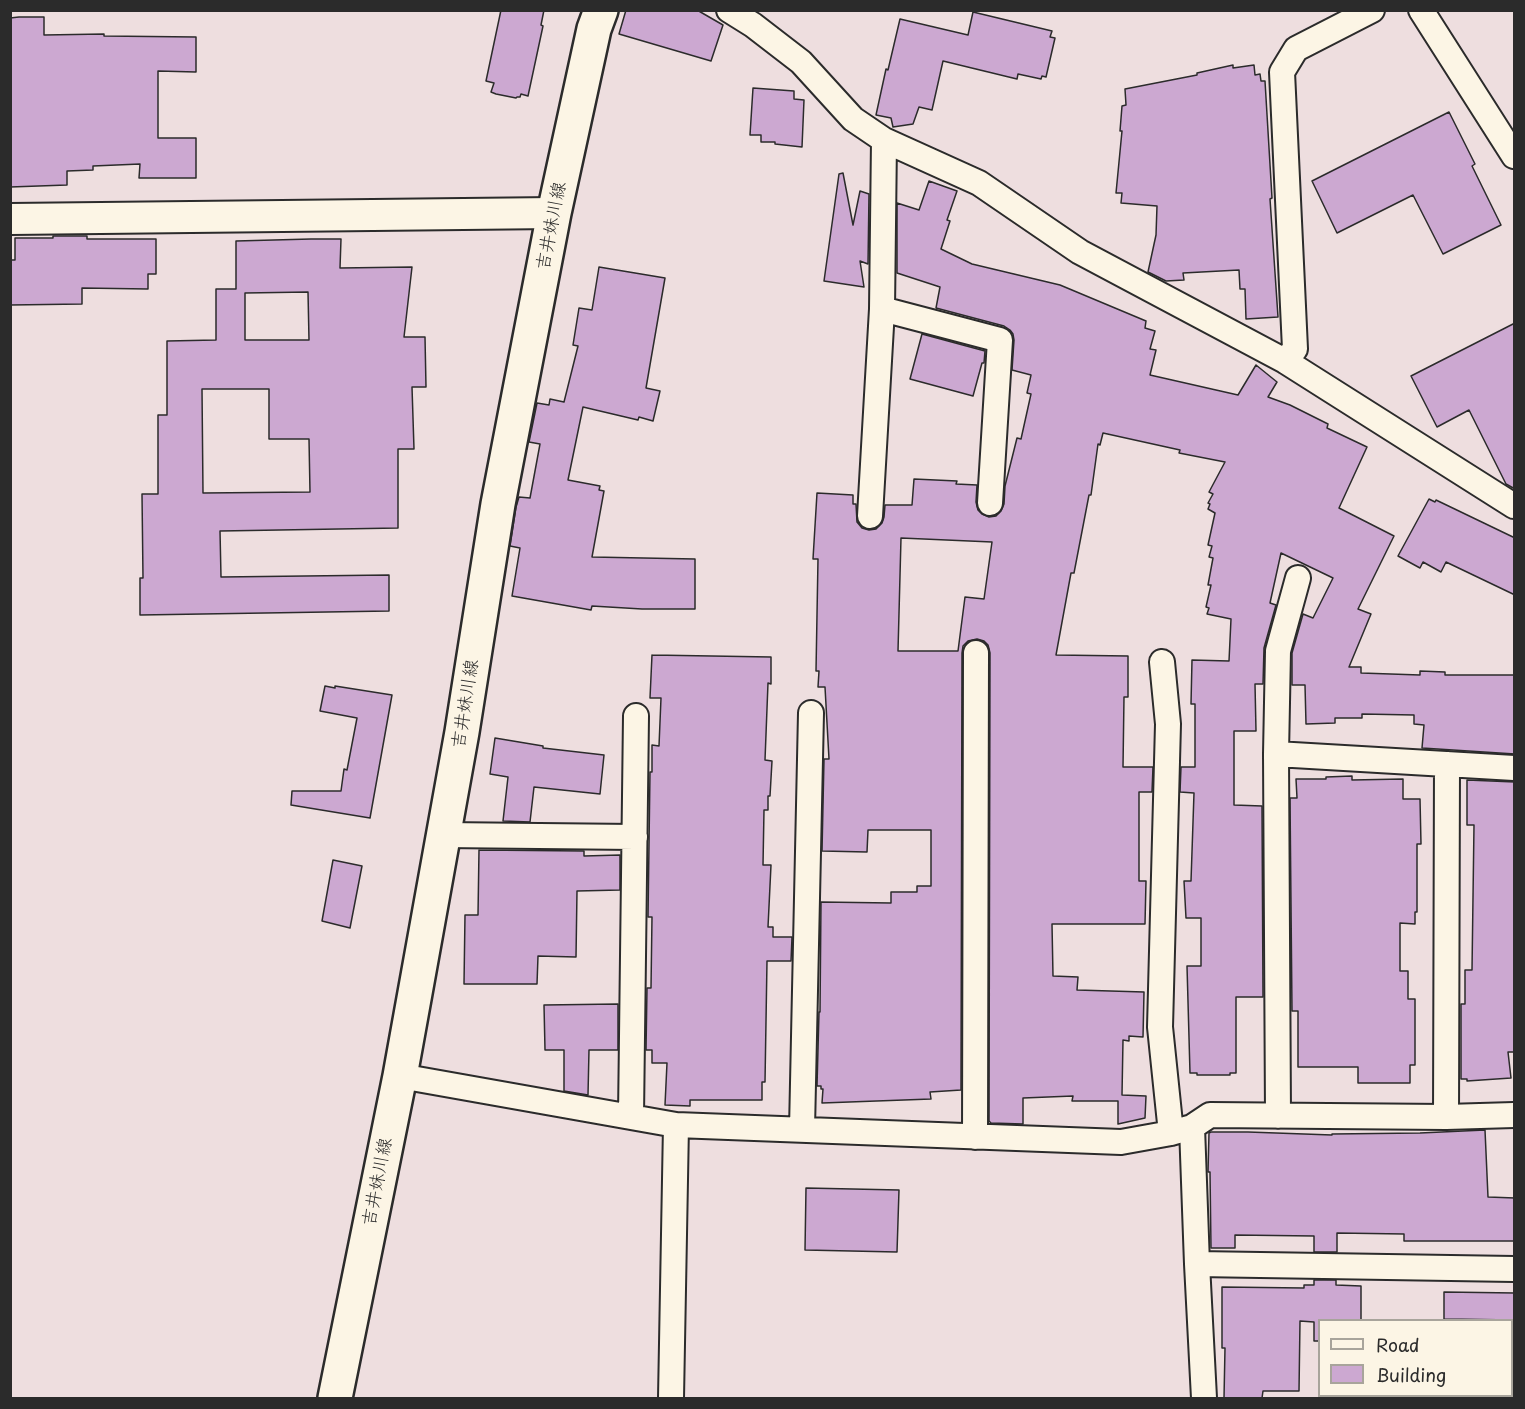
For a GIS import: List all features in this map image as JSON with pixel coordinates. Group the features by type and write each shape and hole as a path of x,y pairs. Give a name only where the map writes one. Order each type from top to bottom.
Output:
{"main road":[{"name":"吉井妹川線","path":"335,1398 400,1076 462,732 498,504 554,213 594,29 601,10"}],"street":[{"path":"729,10 753,25 801,62 853,119 884,140 979,183 1080,252 1285,362 1515,506"},
{"path":"1285,362 1295,349 1282,72 1296,49 1372,10"},
{"path":"1421,10 1515,156"},
{"path":"870,516 882,309 884,140"},
{"path":"10,219 554,213"},
{"path":"882,309 1000,340 990,503"},
{"path":"1278,1116 1276,754 1278,651 1298,578"},
{"path":"975,1137 976,653"},
{"path":"1161,662 1168,724 1160,1027 1181,1130 1197,1264 1204,1398"},
{"path":"802,1129 811,713"},
{"path":"631,1116 636,716"},
{"path":"1276,754 1515,768"},
{"path":"1446,1117 1447,764"},
{"path":"443,835 635,837"},
{"path":"400,1076 676,1125 975,1137 1121,1142 1181,1130 1210,1115 1446,1117 1515,1115"},
{"path":"670,1398 676,1125"},
{"path":"1197,1264 1515,1269"}],"building":[{"path":"501,10 544,10 541,25 543,26 528,96 521,94 516,98 496,94 491,92 494,83 486,81"},
{"path":"626,10 697,10 723,25 711,61 619,34"},
{"path":"973,12 1052,31 1050,37 1055,38 1046,77 1042,76 1041,79 1018,74 1017,79 943,61 932,110 919,107 913,124 893,127 891,118 876,115 900,19 968,35"},
{"path":"44,17 44,35 196,37 196,72 158,71 158,138 196,138 196,178 139,178 140,164 93,166 93,170 67,171 67,185 10,187 10,18"},
{"path":"1233,65 1233,68 1254,65 1255,75 1260,74 1261,81 1265,81 1278,317 1246,319 1245,289 1240,289 1239,270 1183,273 1184,280 1166,281 1148,272 1156,235 1157,206 1121,203 1122,193 1116,193 1122,106 1126,105 1125,89 1197,75 1197,73"},
{"path":"753,88 794,91 794,99 804,100 802,147 761,142 761,135 750,135"},
{"path":"1449,112 1475,164 1472,166 1501,225 1443,254 1413,195 1337,233 1312,181"},
{"path":"843,173 853,225 860,191 869,194 868,264 860,261 864,287 824,281 839,174"},
{"path":"929,181 957,191 947,220 950,221 941,249 972,264 1060,285 1146,321 1145,328 1155,331 1150,349 1156,350 1150,375 1238,395 1256,365 1277,382 1268,397 1328,424 1327,428 1367,447 1339,508 1394,536 1358,609 1371,614 1349,667 1361,667 1361,673 1420,675 1420,671 1445,672 1445,675 1515,675 1515,754 1422,748 1424,725 1414,724 1414,715 1362,714 1362,718 1335,718 1335,723 1306,724 1305,685 1292,685 1292,653 1303,614 1313,618 1333,578 1281,553 1270,603 1276,605 1264,648 1263,684 1255,684 1256,731 1234,731 1234,805 1262,806 1263,997 1236,997 1236,1073 1197,1075 1197,1073 1190,1073 1187,966 1201,966 1201,918 1186,918 1184,881 1191,881 1194,793 1180,792 1181,767 1195,767 1195,704 1191,704 1192,660 1229,661 1231,619 1207,614 1209,608 1206,607 1211,585 1208,585 1213,558 1209,557 1212,546 1208,545 1215,513 1208,509 1210,504 1208,503 1213,494 1209,492 1225,462 1179,453 1180,450 1103,433 1100,445 1098,444 1091,495 1089,495 1074,573 1071,573 1056,655 1128,656 1128,697 1124,697 1123,767 1153,767 1152,792 1139,792 1139,881 1146,881 1145,924 1052,924 1053,976 1078,977 1077,990 1144,992 1143,1037 1129,1036 1129,1041 1123,1040 1122,1095 1146,1096 1145,1118 1118,1124 1118,1101 1072,1101 1073,1096 1023,1098 1023,1124 991,1123 989,1121 990,653 988,645 977,639 968,641 963,646 962,653 961,1090 930,1092 931,1099 822,1103 823,1089 817,1086 821,902 891,903 891,892 917,892 917,886 931,886 931,830 868,830 867,852 822,851 824,759 829,759 825,687 818,687 819,671 816,671 818,559 813,559 817,493 853,495 857,522 862,528 869,530 876,529 882,523 885,505 912,505 914,479 957,481 956,484 977,485 978,510 989,517 996,516 1004,504 1005,486 1017,438 1021,439 1031,394 1027,393 1031,375 1012,370 1014,340 1010,330 1004,326 936,308 940,287 897,273 897,203 919,210","holes":["901,538 992,542 984,599 965,597 958,651 898,651"]},
{"path":"53,236 87,236 87,239 156,239 156,274 148,274 148,289 82,288 82,304 10,305 10,260 15,260 15,238 53,238"},
{"path":"341,239 340,268 412,267 404,337 425,337 426,387 412,387 414,449 398,449 398,528 220,531 221,577 389,575 389,611 140,615 140,578 143,578 142,494 158,494 158,415 167,415 167,341 216,340 216,289 236,289 236,241","holes":["308,292 309,340 245,340 245,293","202,389 269,389 269,439 309,439 310,492 203,493"]},
{"path":"599,267 665,278 646,388 660,391 653,421 639,417 638,420 583,407 568,480 600,486 599,490 604,491 592,557 695,559 695,609 592,606 591,610 512,596 520,548 510,546 519,497 530,498 540,444 529,442 537,403 549,405 550,399 564,402 578,346 573,345 579,308 592,310"},
{"path":"1515,323 1515,489 1506,484 1469,410 1437,427 1411,376"},
{"path":"922,334 985,351 984,363 982,363 973,396 910,379"},
{"path":"1429,499 1435,502 1436,500 1515,538 1515,595 1446,562 1441,572 1423,562 1420,568 1398,556"},
{"path":"652,655 771,657 765,760 772,761 768,810 764,810 763,865 771,865 768,927 773,927 773,937 792,937 791,961 767,961 765,1082 762,1082 762,1100 690,1100 690,1106 665,1105 667,1063 652,1063 652,1050 646,1050 647,988 651,988 652,917 648,917 650,772 652,772 652,745 659,746 661,698 650,698"},
{"path":"325,686 392,695 370,818 291,805 292,791 341,791 344,769 347,770 357,718 320,711"},
{"path":"495,738 543,746 543,748 604,755 600,794 534,787 530,822 503,821 508,777 490,774"},
{"path":"1352,776 1352,780 1403,779 1403,799 1420,799 1421,844 1417,844 1417,912 1415,912 1415,924 1400,923 1400,971 1408,971 1408,999 1415,999 1415,1065 1410,1065 1410,1083 1358,1083 1358,1067 1298,1067 1298,1011 1292,1011 1290,798 1297,798 1296,779"},
{"path":"1467,780 1515,782 1515,1052 1508,1052 1511,1078 1467,1081 1467,1079 1461,1079 1461,1004 1465,1004 1465,970 1472,970 1474,825 1467,825"},
{"path":"479,850 584,851 584,856 620,855 620,890 577,891 576,957 538,956 537,984 464,984 465,915 478,915"},
{"path":"333,860 362,866 350,928 322,921"},
{"path":"618,1004 618,1050 589,1050 588,1095 564,1091 564,1050 545,1050 544,1005"},
{"path":"1485,1130 1488,1197 1515,1198 1515,1241 1404,1241 1404,1234 1337,1233 1337,1252 1314,1252 1314,1236 1235,1235 1235,1248 1211,1248 1210,1172 1208,1172 1209,1133 1211,1132 1332,1135"},
{"path":"806,1188 899,1190 897,1252 805,1250"},
{"path":"1314,1280 1336,1280 1336,1285 1361,1286 1361,1319 1318,1319 1318,1341 1314,1341 1314,1322 1300,1321 1299,1391 1263,1391 1262,1398 1224,1398 1225,1348 1222,1348 1222,1287 1304,1288 1304,1285 1314,1285"},
{"path":"1444,1292 1515,1293 1515,1320 1444,1319"}]}
